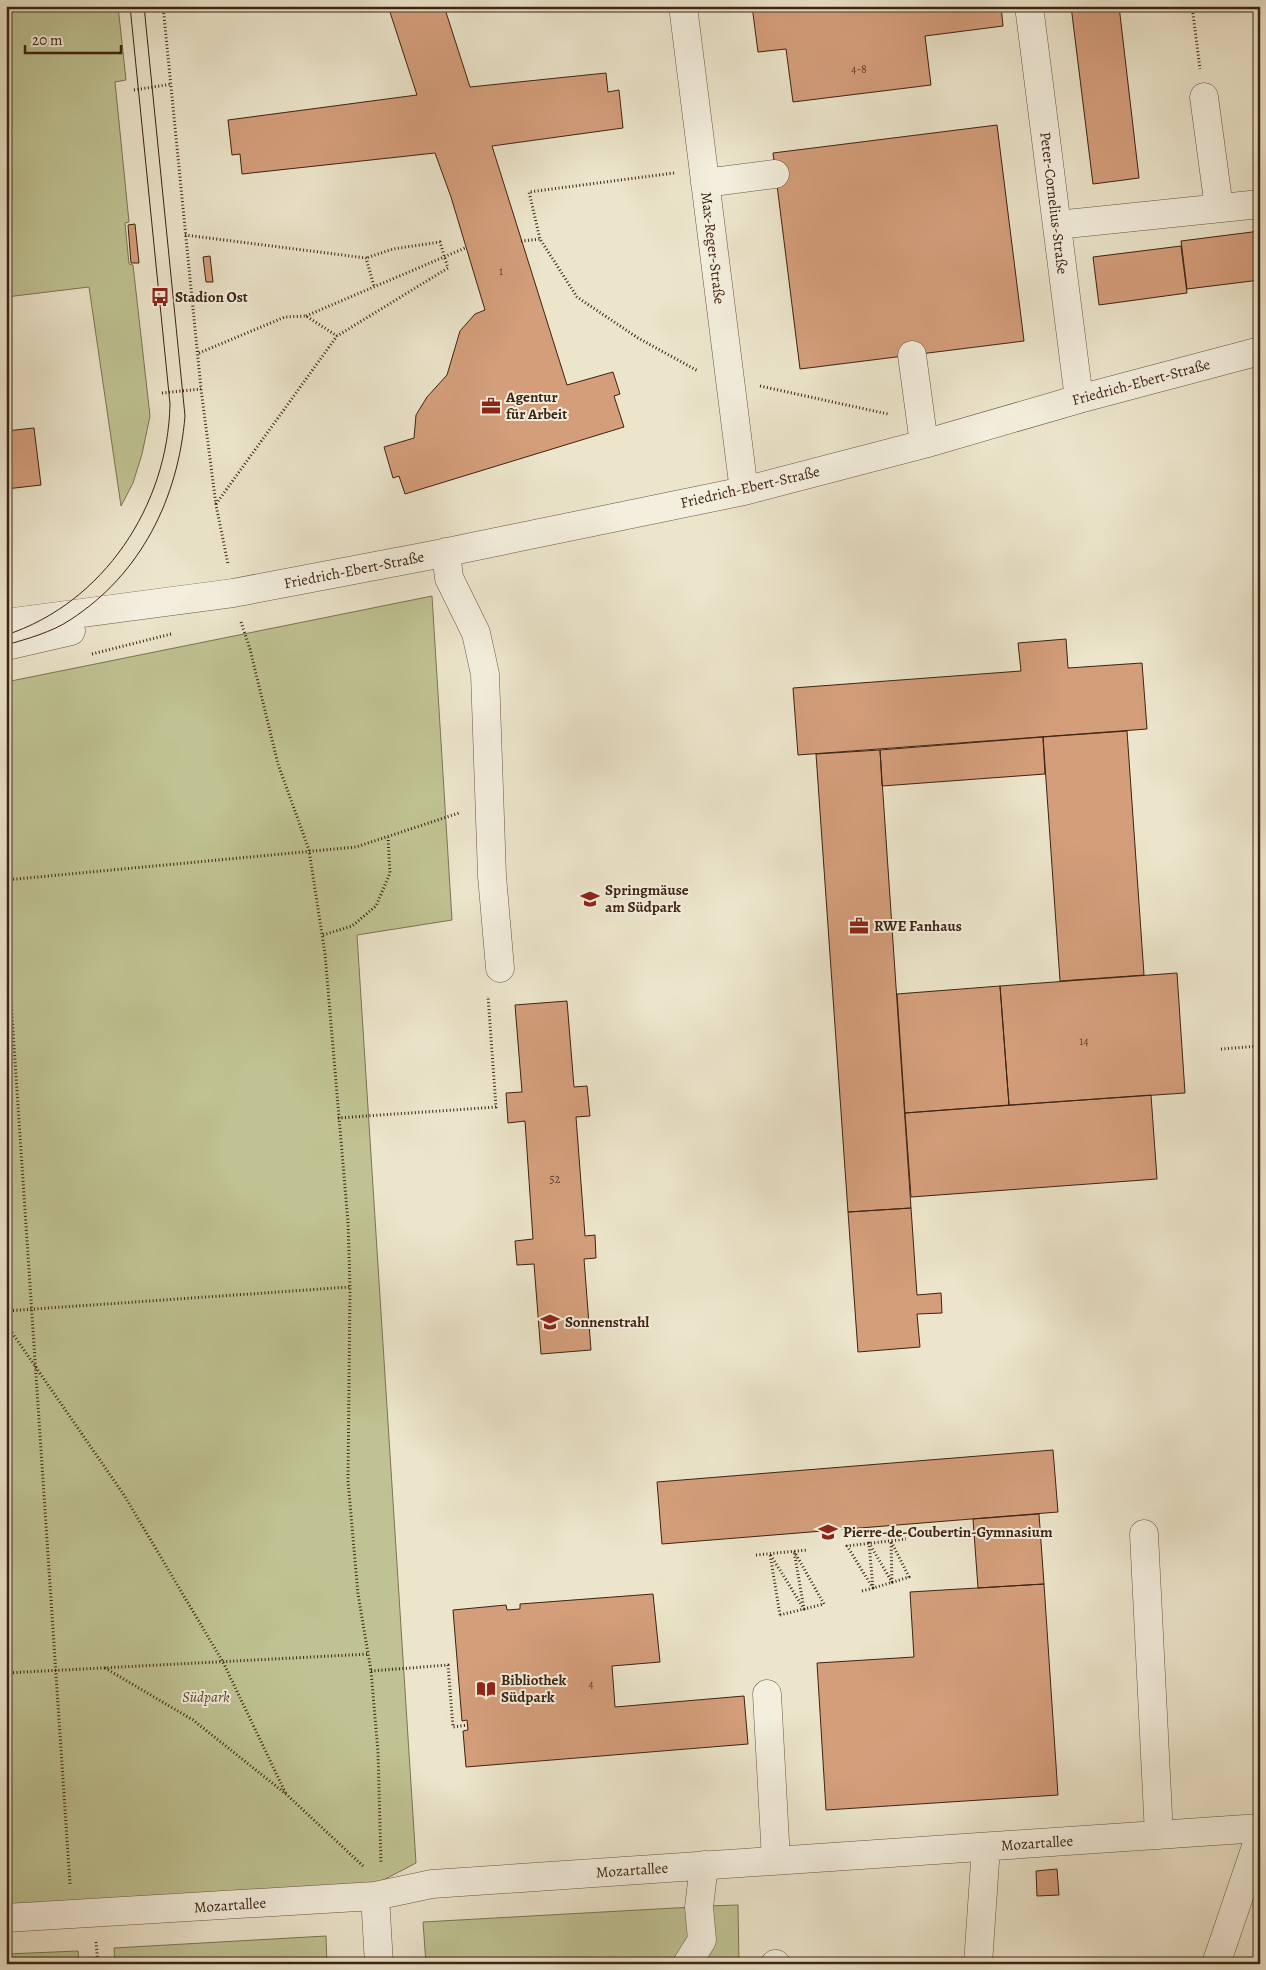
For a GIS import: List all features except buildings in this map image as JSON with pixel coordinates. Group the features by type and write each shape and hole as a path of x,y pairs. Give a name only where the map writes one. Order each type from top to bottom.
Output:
{"street":[{"name":"Max-Reger-Straße","path":"683,6 744,491"},
{"name":"Peter-Cornelius-Straße","path":"1029,6 1079,399"},
{"path":"1204,97 1219,208"},
{"path":"704,176 775,174"},
{"path":"1057,225 1260,204"},
{"name":"Friedrich-Ebert-Straße","path":"6,646 236,605 446,552 744,491 924,444 1079,399 1260,351"},
{"path":"912,355 924,444"},
{"path":"446,552 449,578 476,633 485,674 492,876 500,968"},
{"name":"Friedrich-Ebert-Straße","path":"6,624 236,605"},
{"path":"1144,1534 1159,1835"},
{"path":"767,1694 776,1860"},
{"name":"Mozartallee","path":"6,1918 380,1892 432,1884 1260,1828"},
{"path":"1216,1964 1260,1835"},
{"path":"978,1964 986,1846"},
{"path":"687,1964 702,1940 698,1906 704,1865"},
{"path":"379,1964 380,1892"}],"path":[{"path":"163,6 185,235 199,353 201,389 216,504 229,566"},
{"path":"1192,6 1204,97"},
{"path":"134,90 172,84"},
{"path":"704,176 529,192 540,239 576,297 638,338 701,372 897,416"},
{"path":"185,235 366,258 393,249 440,242 448,268 337,336 216,504"},
{"path":"521,241 540,239"},
{"path":"199,353 285,317 306,316 465,248"},
{"path":"366,258 374,286"},
{"path":"306,316 337,336"},
{"path":"162,393 201,389"},
{"path":"236,605 250,649 278,764 309,850 322,935 350,1287 348,1481 358,1594 371,1671 378,1752 380,1892"},
{"path":"90,654 174,633"},
{"path":"6,880 356,847 489,802"},
{"path":"322,935 352,926 376,906 390,873 388,837"},
{"path":"6,926 70,1884"},
{"path":"338,1118 496,1107 488,991 500,968"},
{"path":"1221,1049 1260,1046"},
{"path":"6,1311 350,1287"},
{"path":"6,1324 124,1495 222,1662 286,1794"},
{"path":"873,1588 847,1546 906,1539"},
{"path":"862,1591 909,1577 890,1541"},
{"path":"890,1541 892,1582"},
{"path":"869,1543 892,1582"},
{"path":"869,1543 873,1588"},
{"path":"756,1555 806,1550"},
{"path":"770,1554 780,1615 824,1604 794,1551"},
{"path":"794,1551 804,1609"},
{"path":"770,1554 804,1609"},
{"path":"6,1673 368,1654"},
{"path":"371,1671 448,1665 454,1727 467,1725"},
{"path":"104,1668 193,1720 286,1794 380,1892"},
{"path":"96,1947 98,1964"}],"green space":[{"path":"6,6 118,6 126,80 115,82 129,222 125,223 129,264 133,265 150,416 142,454 133,483 121,506 89,287 6,297"},
{"name":"Südpark","path":"432,596 452,920 357,935 416,1863 370,1887 6,1910 6,682"},
{"path":"738,1905 739,1964 694,1964 707,1906"},
{"path":"693,1907 694,1937 677,1964 426,1964 423,1922"},
{"path":"326,1936 327,1964 115,1964 114,1948"},
{"path":"78,1951 79,1964 6,1964 6,1954"}],"tram line":[{"path":"6,635 41,620 73,600 100,574 124,545 143,513 157,478 166,442 170,404 130,6"},
{"path":"6,645 39,635 70,620 95,601 117,580 136,557 152,532 174,476 181,447 185,416 144,6"}],"place":[{"name":"Stadion Ost","path":"160,297"},
{"name":"Agentur für Arbeit","path":"491,406"},
{"name":"Springmäuse am Südpark","path":"590,899"},
{"name":"RWE Fanhaus","path":"859,926"},
{"name":"Sonnenstrahl","path":"550,1322"},
{"name":"Pierre-de-Coubertin-Gymnasium","path":"828,1532"},
{"name":"Bibliothek Südpark","path":"486,1689"}]}
